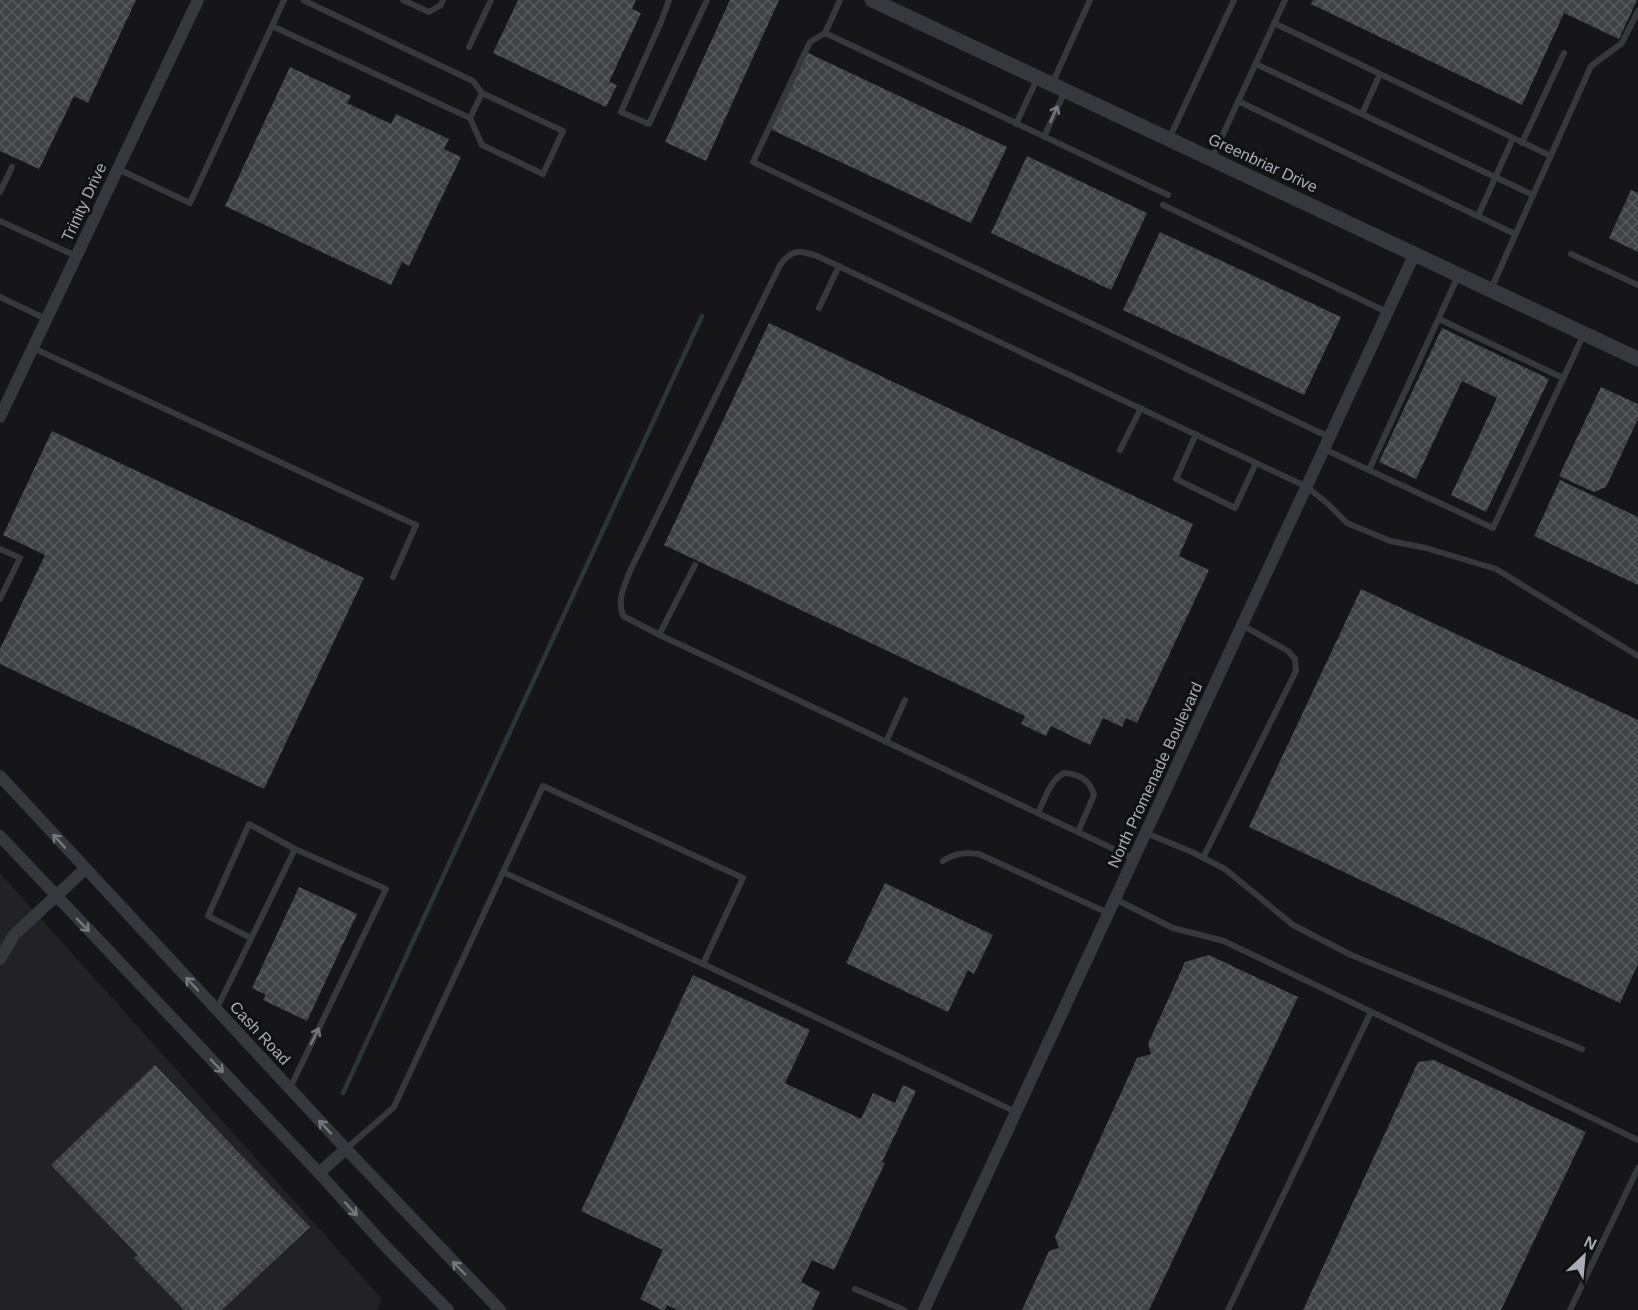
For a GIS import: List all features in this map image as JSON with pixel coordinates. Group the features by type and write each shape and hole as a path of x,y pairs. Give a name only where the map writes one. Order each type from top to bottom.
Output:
{"street":[{"name":"Trinity Drive","path":"0,417 198,0"},
{"name":"Greenbriar Drive","path":"872,0 1638,359"},
{"name":"North Promenade Boulevard","path":"924,1310 1415,253"},
{"name":"Cash Road","path":"0,776 289,1089 500,1310"},
{"path":"0,836 448,1310"},
{"path":"0,959 14,935 85,869"},
{"path":"319,1173 346,1149"}],"lane":[{"path":"118,169 190,203 284,0"},
{"path":"272,26 470,118 483,145 543,174 564,131 482,93 473,81 303,0"},
{"path":"403,0 429,12 443,0"},
{"path":"469,47 491,0"},
{"path":"669,0 621,112 649,124 707,0"},
{"path":"840,0 825,33 810,42 753,162 1330,437"},
{"path":"1044,137 1051,85 1090,0"},
{"path":"1169,139 1234,0"},
{"path":"1212,159 1285,0"},
{"path":"1491,289 1591,66 1622,43 1638,11"},
{"path":"1274,23 1551,156"},
{"path":"825,33 1168,195"},
{"path":"1522,142 1564,53"},
{"path":"1256,64 1533,195"},
{"path":"1362,114 1380,74"},
{"path":"1016,124 1051,85"},
{"path":"470,118 482,93"},
{"path":"1238,101 1515,234"},
{"path":"1478,216 1514,138"},
{"path":"0,192 12,166"},
{"path":"1163,205 1388,312"},
{"path":"0,221 76,256"},
{"path":"1134,858 622,616 620,597 631,569 780,266 788,255 801,251 839,266 1307,487 1327,503 1347,524 1390,541 1426,548 1496,569 1638,656"},
{"path":"1571,254 1638,285"},
{"path":"819,308 839,266"},
{"path":"1369,470 1459,274"},
{"path":"0,297 46,319"},
{"path":"1438,319 1563,378"},
{"path":"1324,449 1493,528 1584,334"},
{"path":"33,348 416,525 393,577"},
{"path":"1120,450 1141,408"},
{"path":"1196,434 1176,479 1185,484 1235,507 1256,463"},
{"path":"0,549 20,558 0,599"},
{"path":"659,635 694,565"},
{"path":"1203,858 1296,671 1295,659 1288,651 1242,625"},
{"path":"886,742 905,700"},
{"path":"1038,813 1058,776 1065,773 1081,776 1088,780 1094,795 1078,832"},
{"path":"346,1149 394,1107 543,786 743,878 704,964"},
{"path":"251,938 208,916 249,824 295,849 386,889 289,1089"},
{"path":"1146,833 1224,869 1293,925 1351,954 1582,1049"},
{"path":"216,1010 295,849"},
{"path":"943,861 966,852 979,854 1108,914"},
{"path":"503,872 704,964 1016,1112"},
{"path":"1115,899 1173,928 1224,941 1638,1140"},
{"path":"1228,1310 1371,1012"},
{"path":"1570,1310 1638,1168"},
{"path":"855,1289 904,1310"}],"shaded area":[{"path":"0,873 382,1299 377,1310 0,1310"}],"building":[{"path":"0,0 136,0 88,103 74,96 39,169 0,151"},
{"path":"518,0 636,0 632,9 641,13 609,82 617,85 606,107 493,53"},
{"path":"730,0 779,0 706,161 665,142"},
{"path":"1313,0 1637,0 1619,39 1564,13 1522,105 1311,4"},
{"path":"806,52 1007,147 971,223 770,129"},
{"path":"290,67 351,96 347,103 391,124 396,114 449,139 444,149 461,157 409,266 402,262 391,285 225,206"},
{"path":"1027,156 1147,213 1111,290 991,233"},
{"path":"1631,190 1638,193 1638,252 1609,238"},
{"path":"1160,232 1341,317 1304,395 1123,310"},
{"path":"769,323 1193,524 1179,556 1209,570 1137,723 1126,718 1122,727 1103,718 1090,745 1051,726 1046,736 1021,724 1025,716 664,545"},
{"path":"1442,328 1549,379 1486,512 1451,495 1497,398 1462,381 1416,479 1379,462"},
{"path":"1601,387 1638,404 1638,419 1606,487 1594,492 1559,476"},
{"path":"52,431 364,578 264,789 0,664 0,649 45,555 3,535"},
{"path":"1560,480 1638,517 1638,585 1534,536"},
{"path":"1361,589 1638,720 1638,964 1620,1003 1249,827"},
{"path":"885,883 993,935 974,974 968,970 948,1012 846,963"},
{"path":"299,887 357,914 307,1021 263,1000 266,995 252,988"},
{"path":"1209,955 1298,997 1149,1310 1022,1310 1049,1251 1059,1248 1055,1237 1137,1058 1151,1054 1148,1044 1185,962"},
{"path":"693,975 810,1030 785,1083 861,1119 873,1093 895,1103 903,1085 916,1091 882,1162 885,1163 834,1270 812,1260 801,1282 820,1292 812,1310 677,1310 667,1305 665,1310 662,1310 640,1299 663,1250 581,1211"},
{"path":"1434,1060 1586,1132 1501,1310 1303,1310 1418,1062"},
{"path":"155,1065 310,1227 222,1310 184,1310 134,1258 138,1255 51,1165"}],"waterway":[{"path":"343,1093 702,316"}]}
